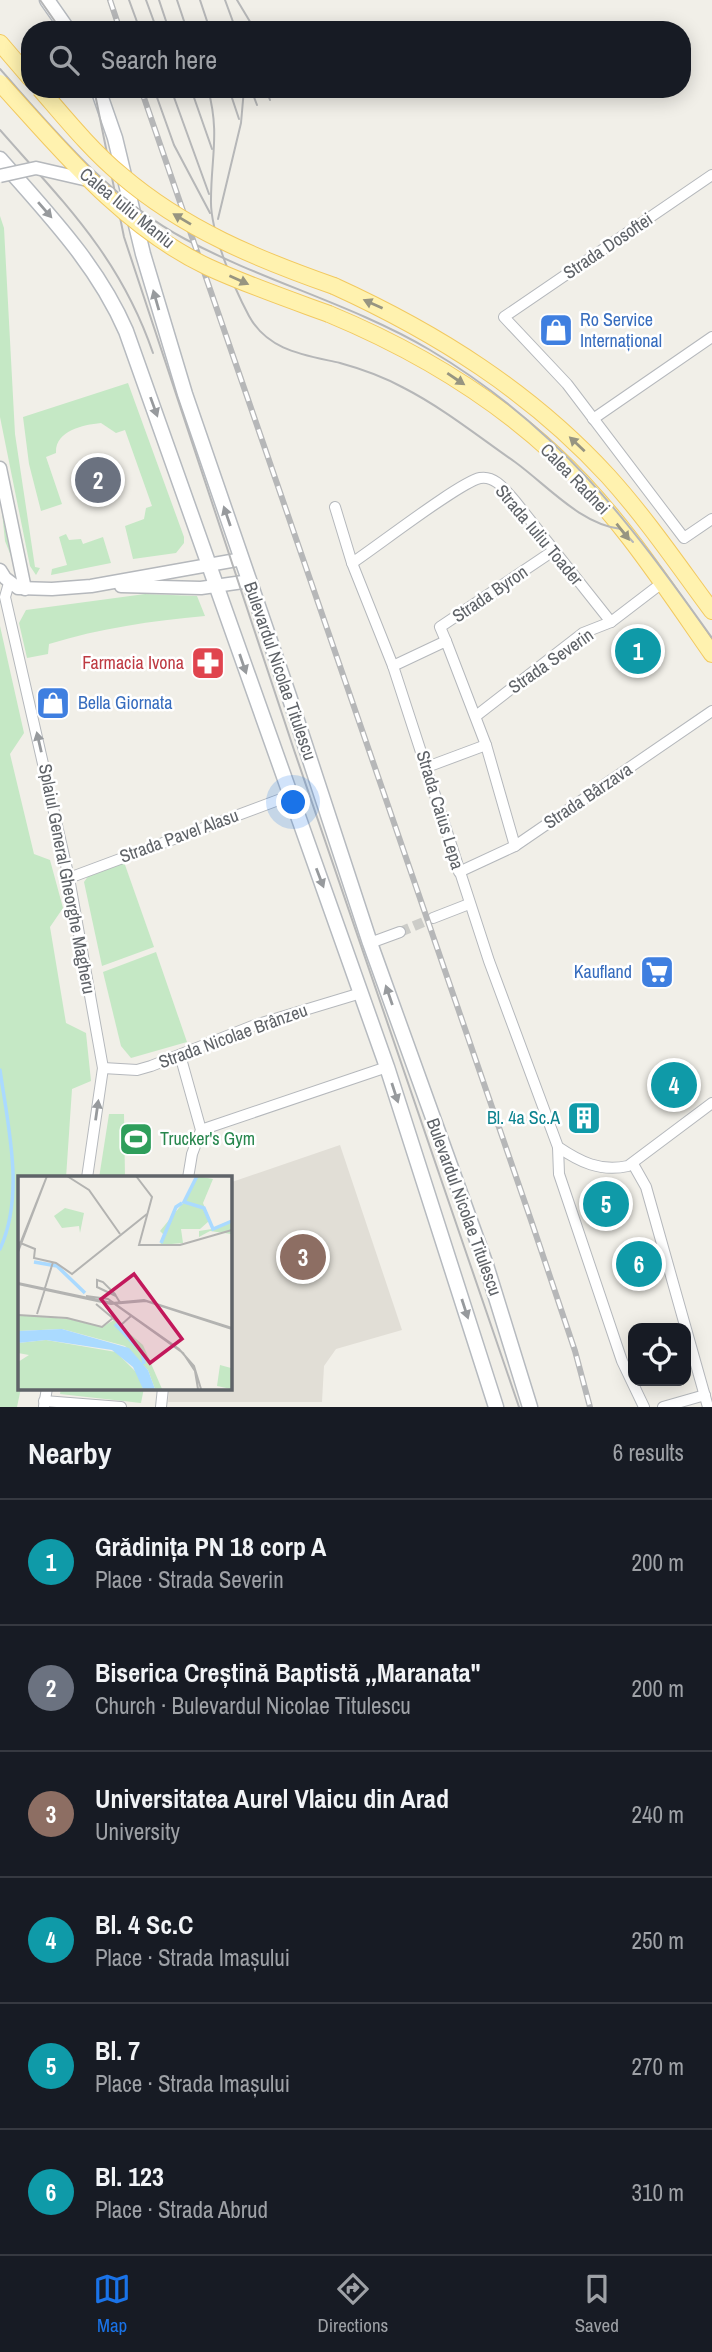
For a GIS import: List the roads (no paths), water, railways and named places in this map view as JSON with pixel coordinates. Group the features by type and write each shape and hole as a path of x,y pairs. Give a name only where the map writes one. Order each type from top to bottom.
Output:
{"main road":[{"path":"47,0 62,21"},
{"path":"3,46 21,67"},
{"name":"Calea Iuliu Maniu","path":"0,83 89,180 147,229 207,267 398,344"},
{"name":"Calea Iuliu Maniu","path":"48,98 118,173 164,208 233,248 334,286 412,323"},
{"name":"Bulevardul Nicolae Titulescu","path":"101,98 121,158 142,254 166,336 370,943 486,1265 530,1407"},
{"name":"Bulevardul Nicolae Titulescu","path":"0,159 77,249 113,300 140,367 387,1068 496,1407"},
{"name":"Calea Radnei","path":"412,323 494,374 582,448 638,510 712,611"},
{"name":"Calea Radnei","path":"398,344 485,399 555,455 604,508 712,654"}],"street":[{"path":"0,176 36,168 89,180"},
{"name":"Strada Dosoftei","path":"593,419 547,360 504,317 712,175"},
{"path":"712,337 593,419 684,538 712,519"},
{"path":"0,468 25,589"},
{"name":"Strada Iuliu Toader","path":"352,563 480,478 501,485 611,622"},
{"name":"Strada Caius Lepa","path":"335,507 352,563 393,666 469,904 558,1147 559,1174 622,1361 644,1407"},
{"name":"Strada Byron","path":"443,642 440,627 553,551"},
{"path":"91,586 242,559"},
{"path":"0,570 9,583 25,589 91,586 216,587 250,581"},
{"name":"Splaiul General Gheorghe Magheru","path":"9,583 5,597 69,878 103,1068 87,1176"},
{"name":"Strada Severin","path":"476,716 583,633 611,622 662,583"},
{"path":"393,666 443,642 476,716 514,846"},
{"name":"Strada Bârzava","path":"459,872 514,846 712,711"},
{"path":"427,767 486,745"},
{"name":"Strada Pavel Alasu","path":"69,878 289,796"},
{"path":"433,918 469,904"},
{"path":"370,943 400,932"},
{"name":"Strada Nicolae Brânzeu","path":"103,1068 137,1070 256,1025 361,993"},
{"path":"180,1055 201,1130 192,1154 188,1176"},
{"path":"201,1130 387,1068"},
{"path":"558,1147 577,1160 593,1166 612,1170 633,1164 712,1103"},
{"path":"633,1164 646,1187 708,1407"},
{"path":"663,1407 705,1395"},
{"path":"44,1404 121,1407"}],"waterway":[{"path":"0,1070 10,1137 13,1183 8,1228 0,1249"}],"tunnel":[{"path":"400,932 433,918"}],"tram line":[{"path":"40,0 55,21"},
{"path":"129,0 137,21"},
{"path":"146,0 154,21"},
{"path":"159,0 166,21"},
{"path":"177,0 184,21"},
{"path":"200,0 207,21"},
{"path":"225,0 233,21"},
{"path":"237,0 250,21"},
{"path":"0,69 21,93"},
{"path":"25,98 85,163 158,223 215,254 400,334 475,379 516,410 553,443 620,515 712,638"},
{"path":"96,98 124,237 294,750 519,1407"},
{"path":"157,98 174,145 210,213"},
{"path":"174,98 209,194"},
{"path":"194,98 212,149"},
{"path":"210,98 214,119 211,200 214,227 230,275 257,328 266,337 288,350 365,371 418,396 515,462 578,512 606,526 621,529 633,542"},
{"path":"232,98 239,119"},
{"path":"218,219 241,123 243,98"},
{"path":"254,98 257,105"},
{"path":"0,130 89,233 124,288 153,353"}],"railway":[{"path":"110,0 117,21"},
{"path":"144,98 533,1226 575,1351 590,1407"}],"place":[{"name":"Ro Service Internațional","path":"556,330"},
{"name":"Biserica Creștină Baptistă ,,Maranata\"","path":"98,480"},
{"name":"Grădinița PN 18 corp A","path":"638,651"},
{"name":"Farmacia Ivona","path":"208,663"},
{"name":"Bella Giornata","path":"53,703"},
{"name":"Kaufland","path":"657,972"},
{"name":"Bl. 4 Sc.C","path":"674,1085"},
{"name":"Bl. 4a Sc.A","path":"584,1118"},
{"name":"Trucker's Gym","path":"136,1139"},
{"name":"Bl. 7","path":"606,1204"},
{"name":"Universitatea Aurel Vlaicu din Arad","path":"303,1257"},
{"name":"Bl. 123","path":"639,1264"}]}
